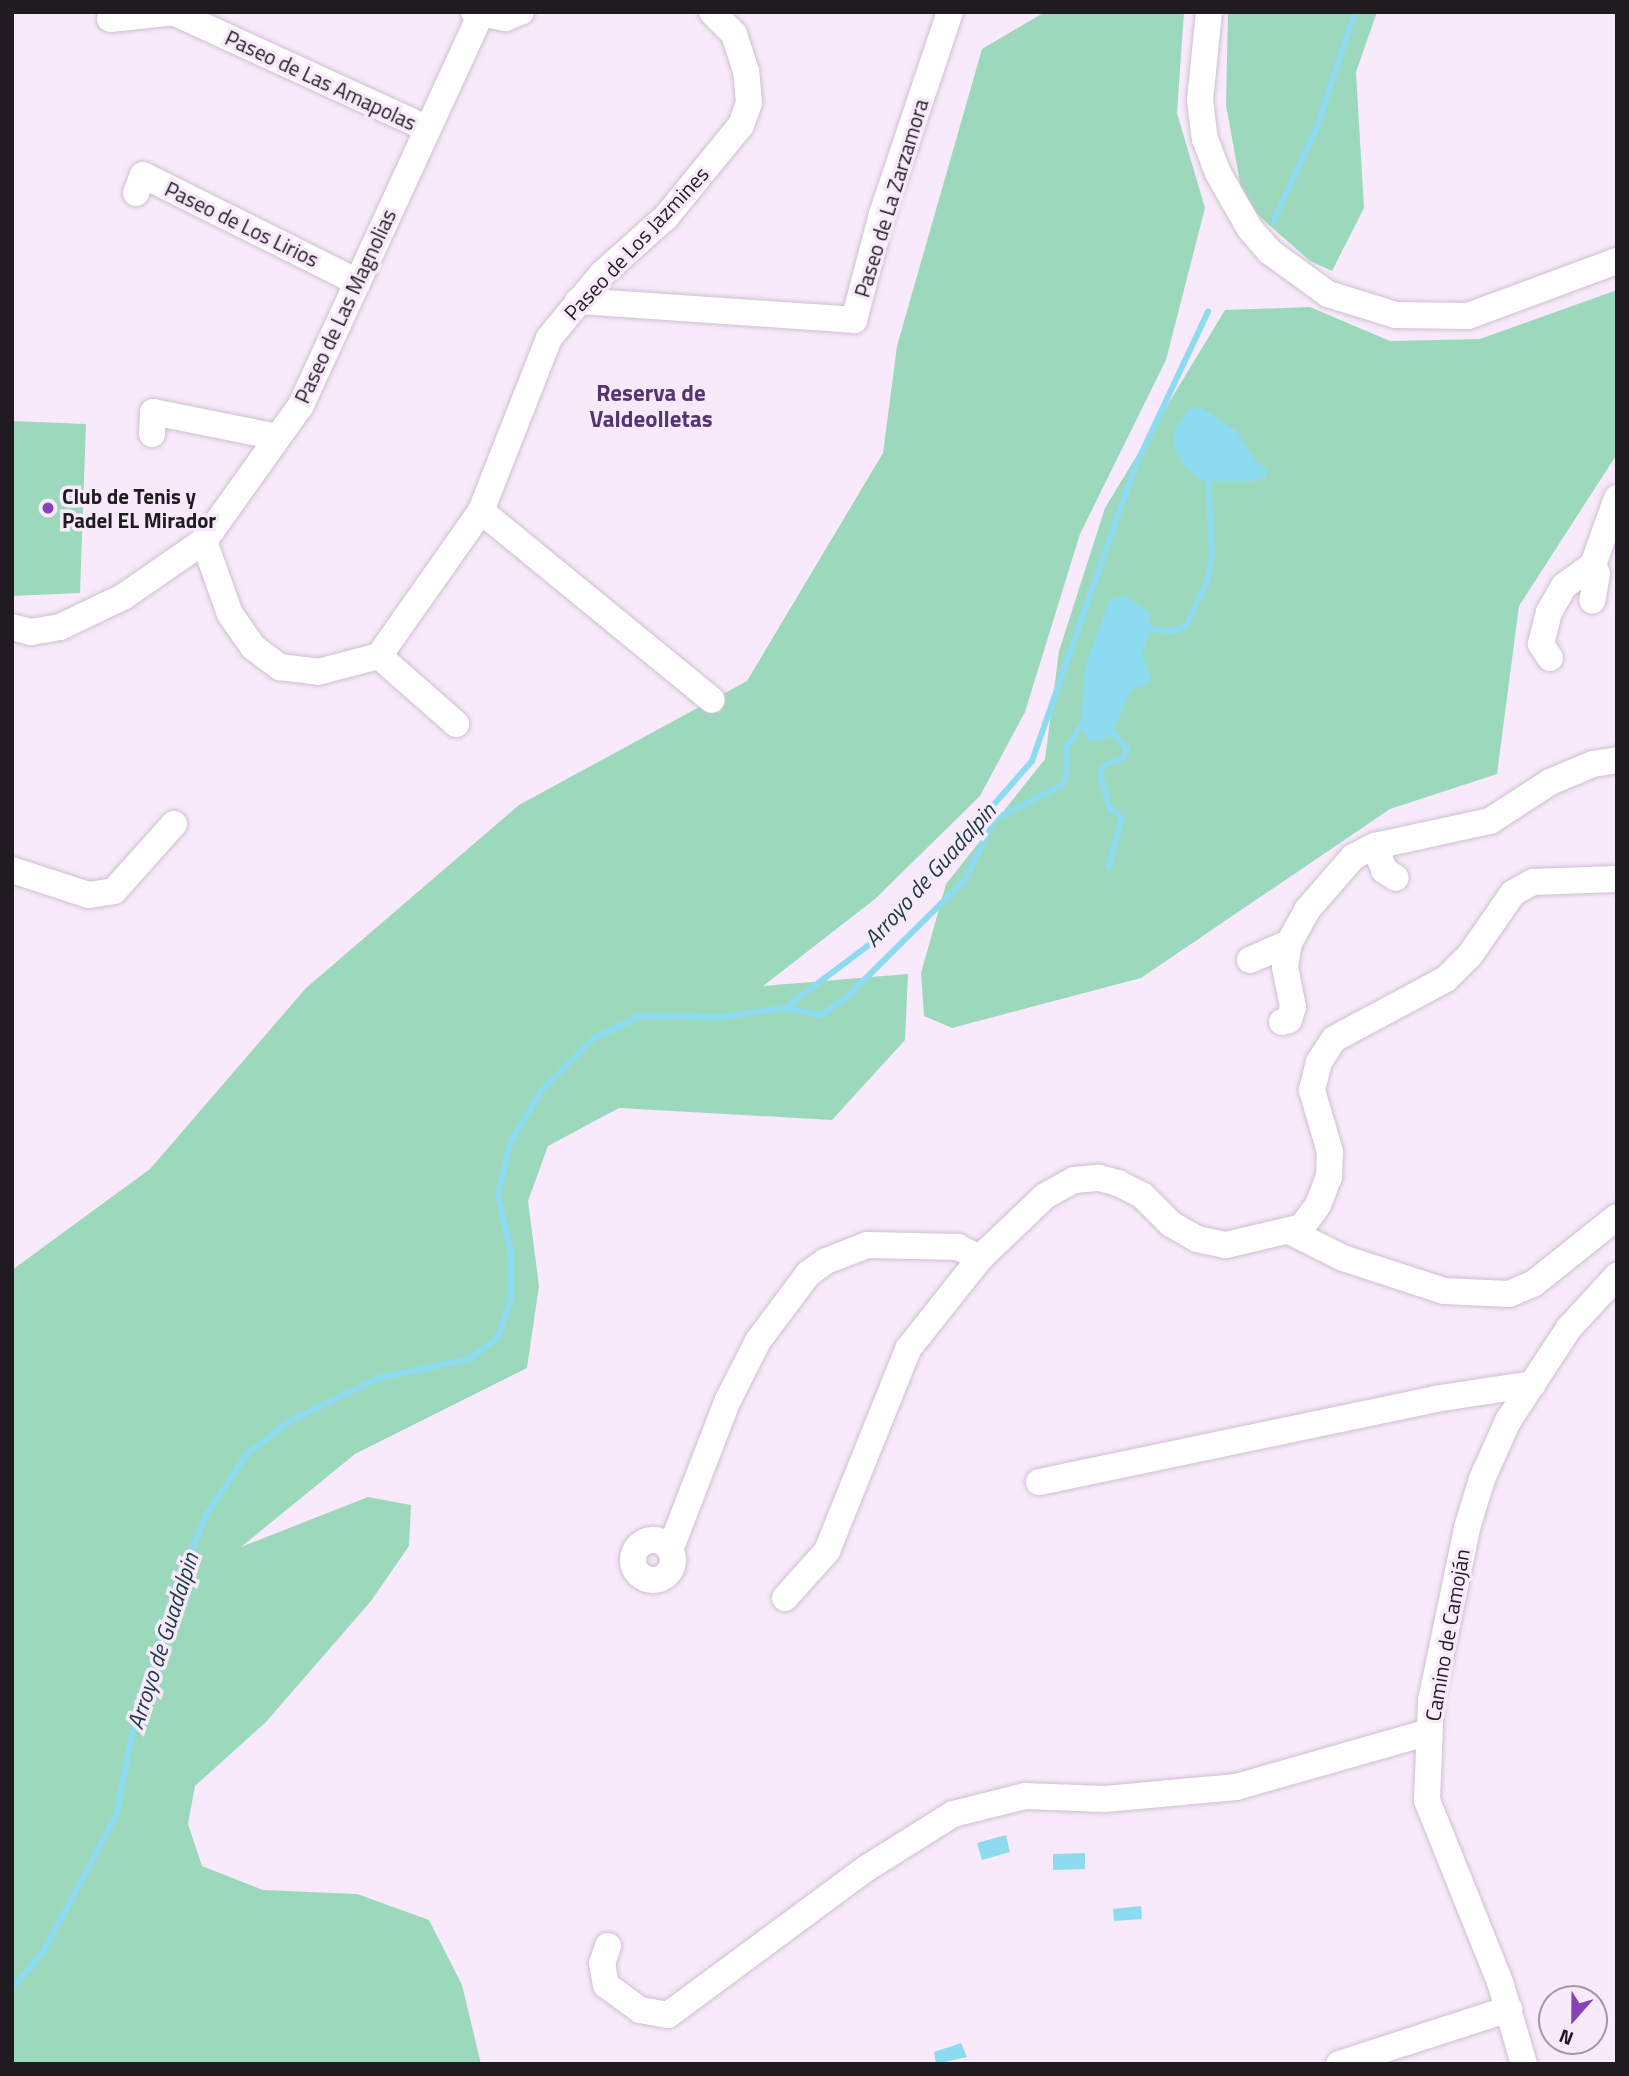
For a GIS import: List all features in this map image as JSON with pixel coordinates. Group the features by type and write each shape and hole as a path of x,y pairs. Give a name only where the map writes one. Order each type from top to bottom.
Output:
{"street":[{"path":"479,13 505,18 521,12"},
{"name":"Paseo de Los Jazmines","path":"379,656 481,511 549,338 578,302 666,217 741,125 749,103 746,71 734,34 712,12"},
{"name":"Paseo de La Zarzamora","path":"578,302 854,320 882,214 950,12"},
{"path":"1209,12 1200,100 1205,139 1218,173 1250,229 1270,252 1328,294 1396,315 1468,316 1617,261"},
{"path":"110,19 175,13"},
{"name":"Paseo de Las Amapolas","path":"175,13 428,129"},
{"name":"Paseo de Las Magnolias","path":"12,627 31,632 61,627 124,597 204,541 300,405 479,13"},
{"name":"Paseo de Los Lirios","path":"136,193 143,175 358,282"},
{"path":"152,434 153,412 278,437"},
{"path":"1550,658 1541,644 1552,605 1564,586 1593,565 1617,498"},
{"path":"481,511 712,700"},
{"path":"204,541 230,614 253,647 280,667 318,672 379,656 457,724"},
{"path":"1592,601 1597,575 1593,565"},
{"path":"1282,1022 1289,1020 1293,1007 1285,967 1296,939 1335,874 1375,846 1480,824 1516,808 1550,782 1593,764 1617,760"},
{"path":"12,870 89,895 114,891 174,824"},
{"path":"1375,846 1380,864 1396,878"},
{"path":"785,1598 827,1551 908,1349 980,1258 1045,1196 1074,1180 1099,1178 1118,1183 1142,1195 1171,1224 1197,1239 1226,1245 1301,1227 1318,1205 1329,1177 1330,1152 1312,1090 1319,1062 1334,1039 1446,979 1470,955 1513,893 1533,882 1617,879"},
{"path":"1250,960 1296,939"},
{"path":"1289,1231 1343,1258 1444,1292 1509,1294 1532,1284 1617,1217"},
{"path":"670,1550 728,1400 758,1340 808,1273 826,1261 867,1245 958,1247 980,1258"},
{"name":"Camino de Camoján","path":"1524,2064 1509,2009 1427,1800 1429,1732 1440,1651 1471,1516 1508,1421 1569,1328 1617,1276"},
{"path":"1039,1482 1435,1399 1533,1384"},
{"path":"608,1946 602,1963 606,1985 640,2010 668,2015 867,1868 953,1814 1025,1796 1105,1799 1236,1787 1429,1732"},
{"path":"1339,2064 1509,2009"}],"green space":[{"path":"1045,12 1184,12 1177,113 1205,208 1166,360 1080,534 1025,712 980,796 875,899 763,986 908,974 905,1040 832,1120 619,1108 548,1146 528,1201 539,1286 527,1368 355,1454 241,1547 368,1497 411,1505 409,1546 371,1601 266,1722 195,1786 188,1824 202,1866 263,1890 357,1894 429,1920 462,1985 481,2064 12,2064 12,1270 150,1169 306,988 519,805 747,681 883,453 897,346 982,49"},
{"path":"1228,12 1377,12 1356,72 1364,208 1332,271 1310,261 1260,217 1241,188 1226,105"},
{"path":"1617,290 1617,454 1519,606 1497,774 1390,809 1141,978 952,1028 924,1016 921,973 946,884 1045,759 1059,651 1105,508 1225,310 1310,307 1390,341 1480,339"},
{"name":"Club de Tenis y Padel EL Mirador","path":"12,421 86,424 80,593 12,596"}],"water":[{"path":"1202,408 1236,431 1256,461 1267,470 1266,477 1254,481 1203,481 1184,466 1173,446 1175,429 1189,409"},
{"path":"1124,595 1149,612 1151,629 1142,653 1151,678 1149,683 1131,690 1110,737 1097,742 1087,738 1081,725 1085,667 1109,601"},
{"path":"1006,1835 1010,1852 982,1860 977,1843"},
{"path":"1085,1853 1085,1869 1053,1870 1053,1854"},
{"path":"1141,1906 1142,1919 1114,1921 1113,1909"},
{"path":"961,2043 967,2057 936,2064 934,2052"}],"waterway":[{"name":"Arroyo de Guadalpin","path":"1273,222 1317,127 1355,12"},
{"name":"Arroyo de Guadalpin","path":"12,1988 42,1954 116,1816 131,1740 177,1584 207,1513 247,1454 290,1421 379,1378 470,1359 498,1337 511,1299 510,1249 498,1194 510,1143 542,1090 594,1038 641,1016 723,1017 785,1008 873,942 1032,761 1134,469 1208,312"},
{"path":"1145,629 1174,631 1186,626 1208,579 1212,553 1208,474"},
{"path":"785,1008 821,1015 848,996 964,881 995,819 1061,786 1066,777 1067,747 1084,722"},
{"path":"1107,727 1127,749 1123,758 1105,765 1100,773 1109,807 1122,818 1109,866"}],"place":[{"name":"Club de Tenis y Padel EL Mirador","path":"48,508"}],"district":[{"name":"Reserva de Valdeolletas","path":"651,406"}]}
